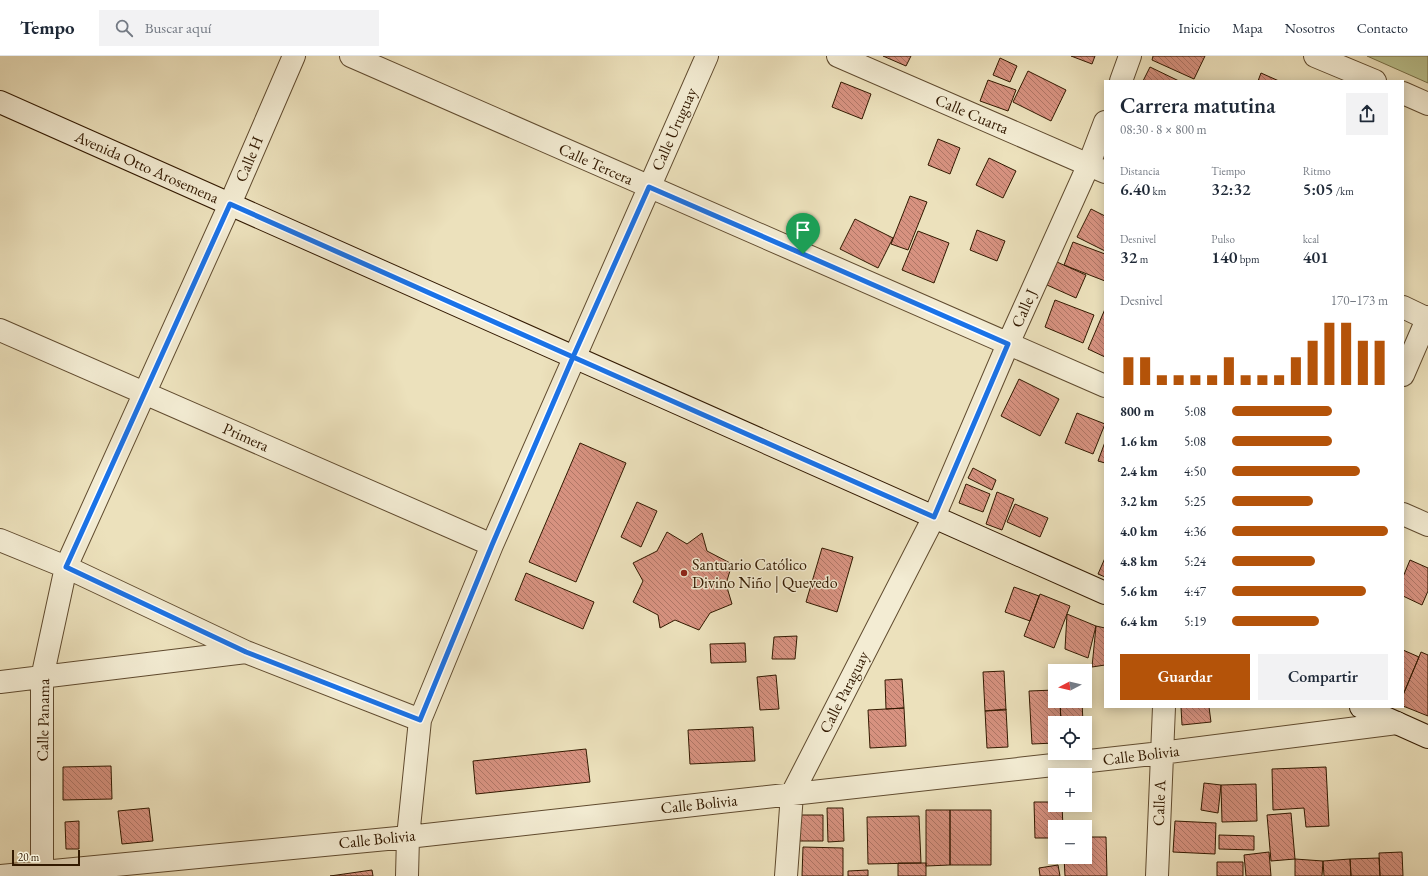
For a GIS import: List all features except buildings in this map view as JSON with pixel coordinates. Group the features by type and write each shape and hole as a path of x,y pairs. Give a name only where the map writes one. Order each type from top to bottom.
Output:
{"street":[{"name":"Calle H","path":"66,567 146,393 294,56"},
{"name":"Calle Tercera","path":"351,56 1104,386"},
{"name":"Calle Uruguay","path":"407,876 408,837 420,720 492,545 573,357 707,56"},
{"name":"Calle Cuarta","path":"838,56 1097,168"},
{"path":"1120,80 1130,56"},
{"path":"1316,56 1373,80"},
{"path":"1404,93 1428,104"},
{"name":"Avenida Otto Arosemena","path":"0,102 1104,593"},
{"name":"Calle J","path":"934,517 1008,344 1097,168 1104,128"},
{"path":"1404,307 1428,318 1404,373"},
{"name":"Primera","path":"0,330 492,545"},
{"path":"1404,514 1428,525"},
{"name":"Calle Paraguay","path":"786,876 792,794 934,517"},
{"path":"0,540 66,567 246,652 420,720"},
{"name":"Calle Panama","path":"42,874 42,678 66,567"},
{"path":"0,682 246,652"},
{"name":"Calle A","path":"1157,876 1164,708"},
{"path":"1363,708 1428,737"},
{"name":"Calle Bolivia","path":"1,876 42,874 408,837 1161,753 1397,723"}],"green space":[{"path":"1367,56 1428,56 1428,83"}],"place":[{"name":"Santuario Católico Divino Niño | Quevedo","path":"684,573"}],"route":[{"path":"803,254 649,187 573,357 230,204 146,393 66,567 246,652 420,720 492,545 573,357 934,517 1008,344 803,254"}]}
